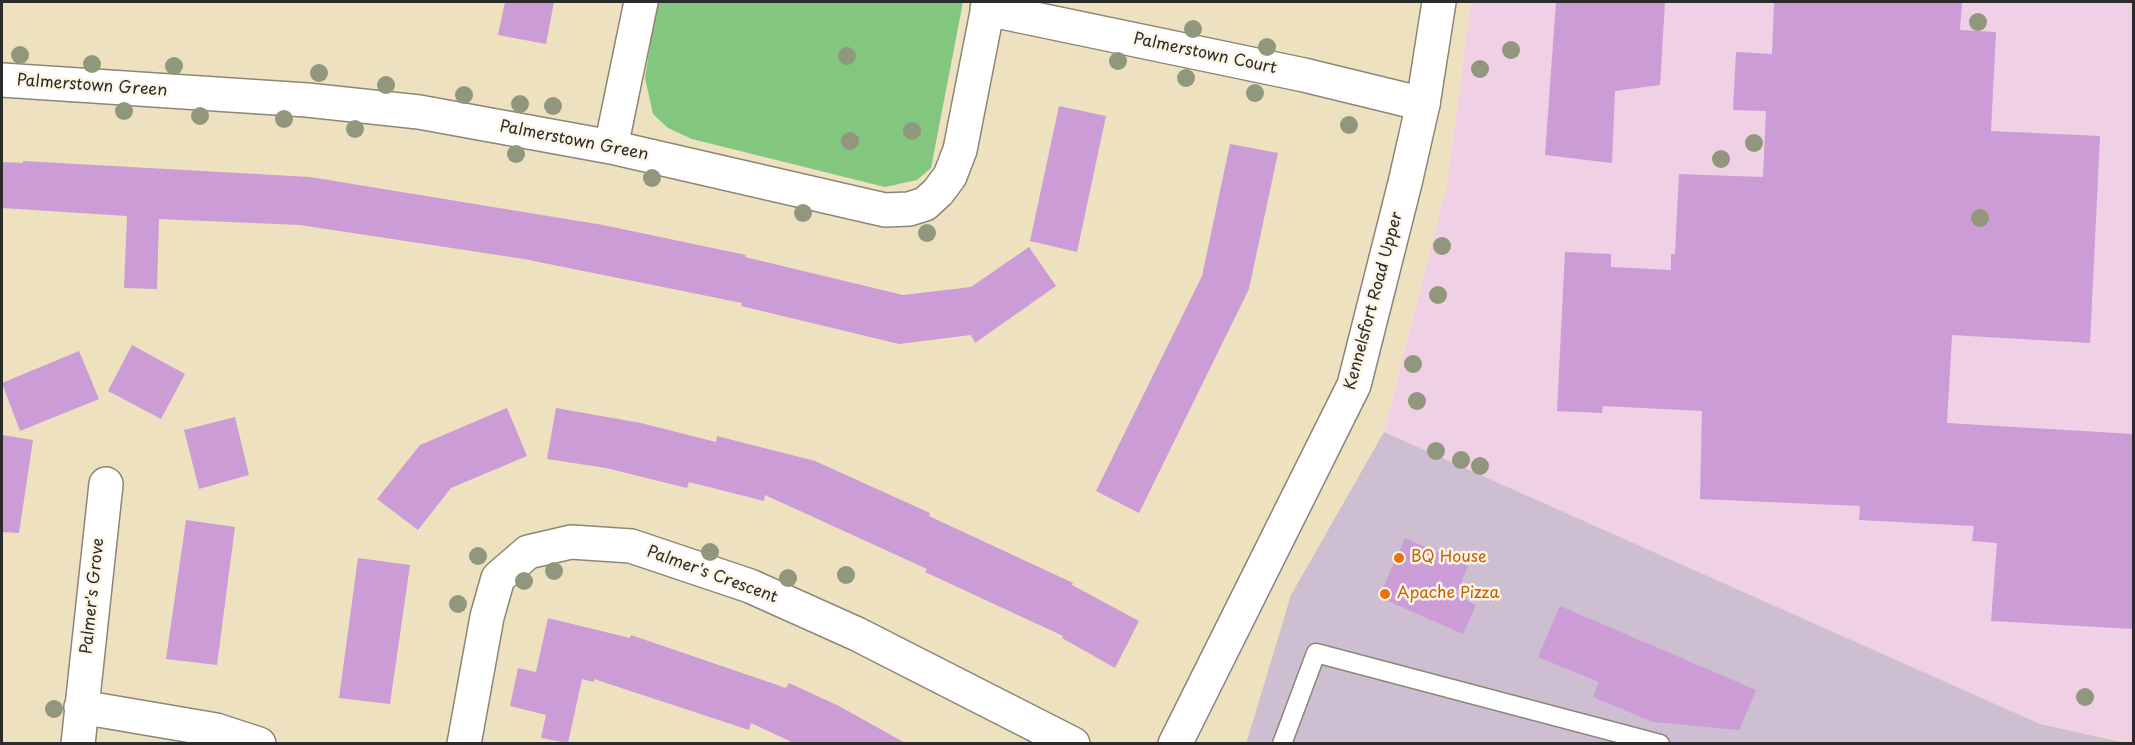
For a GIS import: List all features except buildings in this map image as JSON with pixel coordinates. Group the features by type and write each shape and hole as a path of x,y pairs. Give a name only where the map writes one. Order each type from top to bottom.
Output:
{"street":[{"path":"611,147 641,2"},
{"name":"Kennelsfort Road Upper","path":"1175,744 1354,385 1423,104 1439,2"},
{"name":"Palmerstown Green","path":"2,80 363,105 611,147 885,210 909,209 925,204 950,176 960,150 988,5"},
{"name":"Palmerstown Court","path":"988,5 1304,75 1423,104"},
{"name":"Palmer's Grove","path":"78,744 106,484"},
{"name":"Palmer's Crescent","path":"465,744 487,617 498,578 528,552 572,542 631,546 750,586 857,634 1073,744"},
{"path":"81,707 216,730 260,744"}],"lane":[{"path":"1282,744 1316,653 1660,744"}],"shaded area":[{"path":"1471,2 2133,2 2133,743 2040,724 1384,432 1447,186"},
{"path":"1384,432 2040,724 2126,743 1246,744 1291,595"}],"green space":[{"path":"657,2 963,2 931,168 917,180 885,187 692,139 668,128 653,114 645,78"}],"place":[{"name":"BQ House","path":"1399,558"},
{"name":"Apache Pizza","path":"1385,594"}]}
